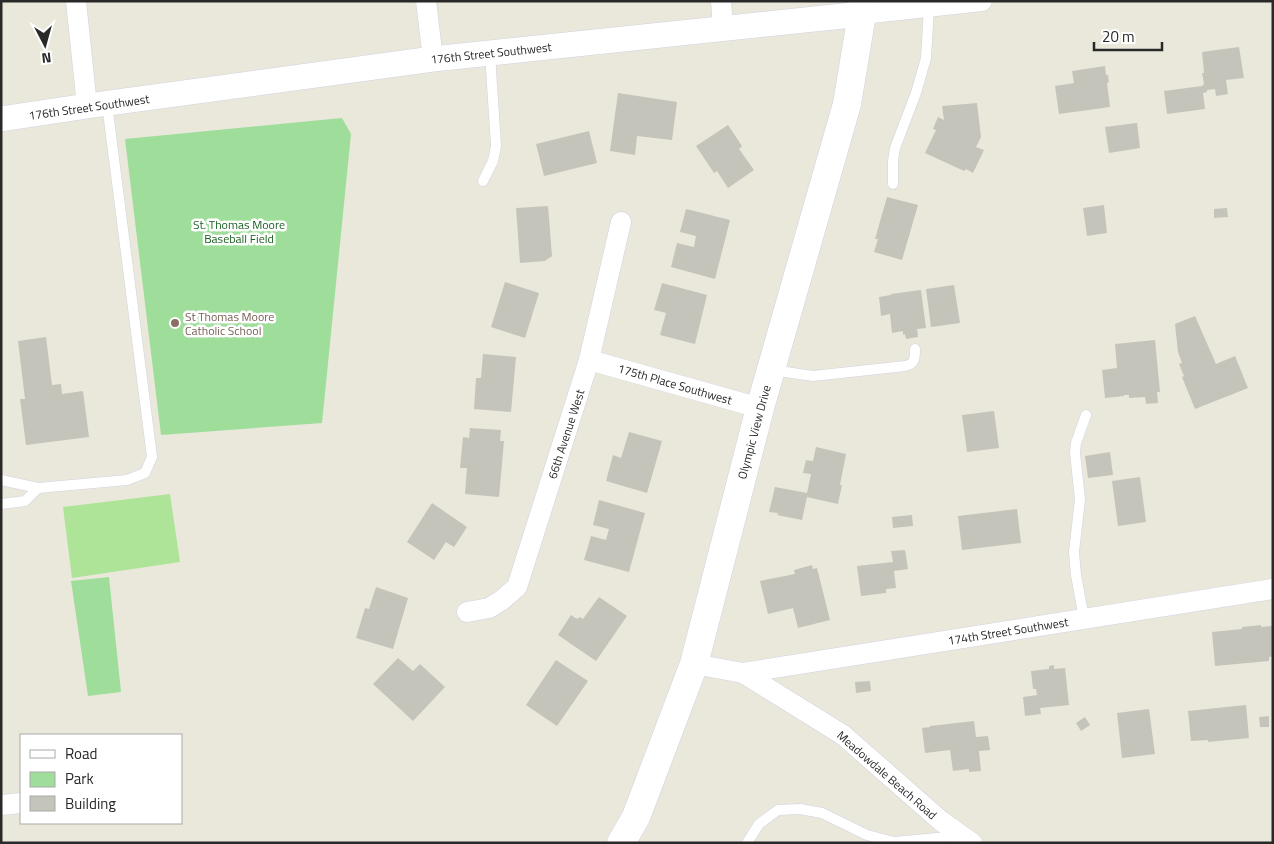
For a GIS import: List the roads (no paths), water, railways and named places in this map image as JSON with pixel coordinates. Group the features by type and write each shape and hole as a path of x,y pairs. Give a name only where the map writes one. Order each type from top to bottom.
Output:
{"main road":[{"name":"Olympic View Drive","path":"621,843 636,817 694,664 760,408 847,104 862,8"}],"street":[{"path":"76,1 97,105"},
{"path":"426,1 433,58"},
{"path":"721,1 723,28"},
{"name":"176th Street Southwest","path":"1,119 433,58 723,28 862,8 929,7 982,1"},
{"name":"66th Avenue West","path":"467,612 489,608 517,587 589,360 621,222"},
{"name":"175th Place Southwest","path":"589,360 760,408"},
{"name":"174th Street Southwest","path":"743,673 1273,589"},
{"name":"Meadowdale Beach Road","path":"694,664 743,673 842,735 941,821 967,839"},
{"path":"1,805 20,803"}],"lane":[{"path":"893,184 892,161 895,148 916,93 926,58 929,7"},
{"path":"483,181 494,161 496,146 490,53"},
{"path":"1,480 38,488 127,480 145,473 152,457 97,105"},
{"path":"771,370 813,376 905,366 910,365 914,361 915,348"},
{"path":"1084,619 1074,552 1080,499 1076,443 1086,415"},
{"path":"1,504 25,501 38,488"},
{"path":"747,843 759,824 778,810 822,813 867,836 894,842 967,839"}],"place":[{"name":"St Thomas Moore Catholic School","path":"175,323"}],"park label":[{"name":"St. Thomas Moore Baseball Field","path":"239,231"}]}
